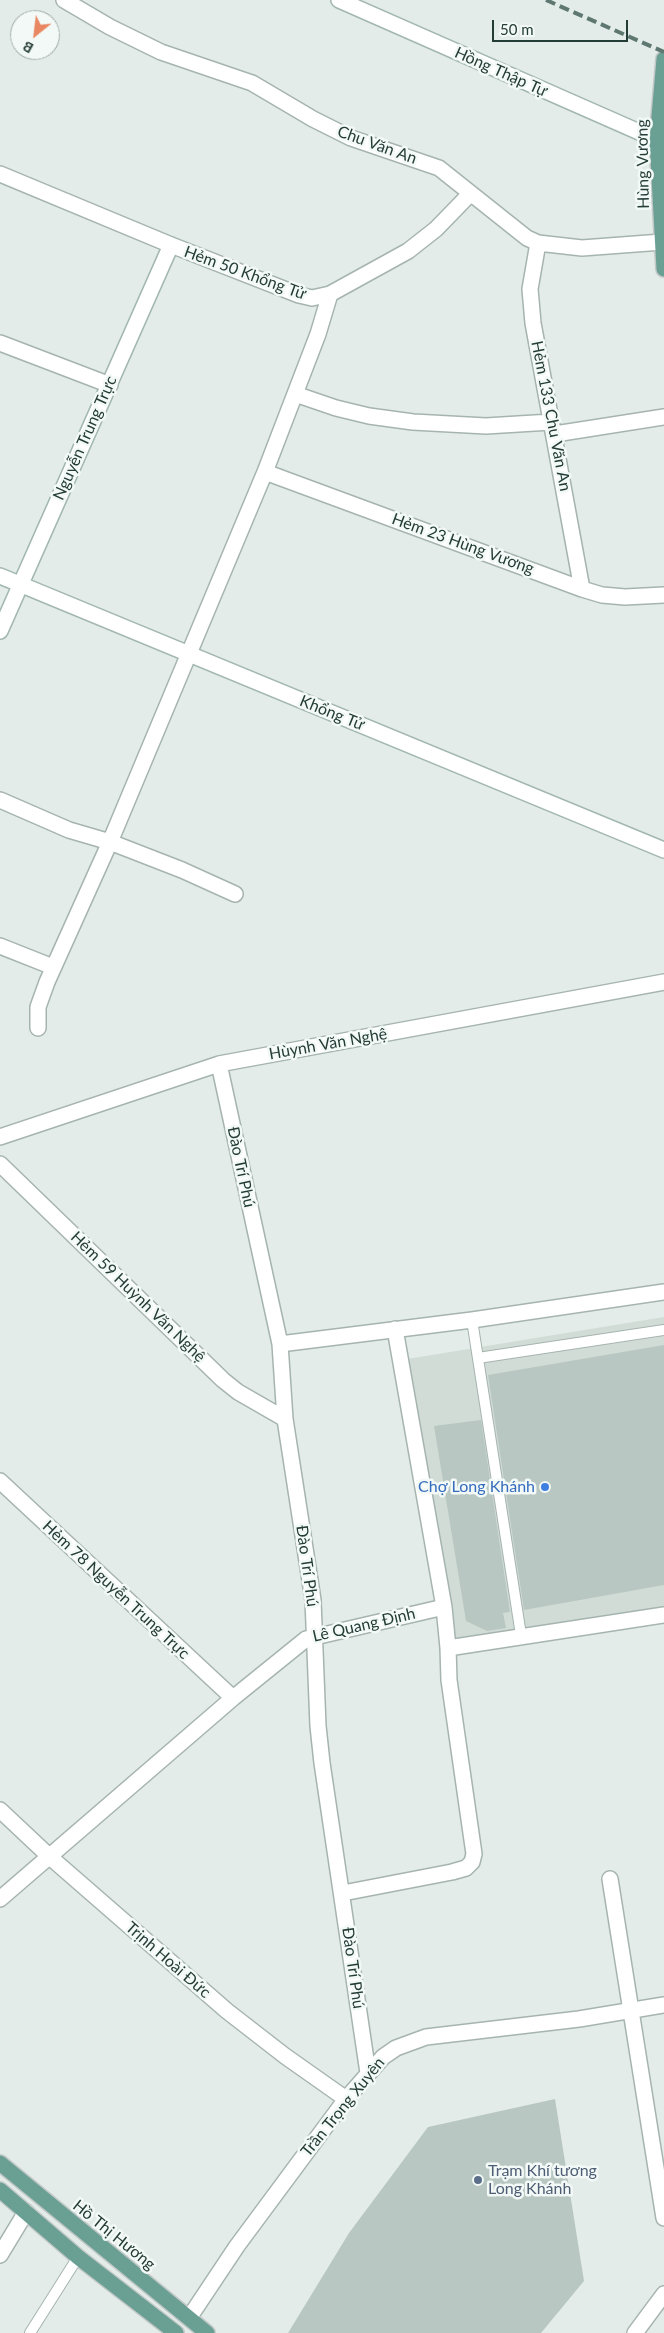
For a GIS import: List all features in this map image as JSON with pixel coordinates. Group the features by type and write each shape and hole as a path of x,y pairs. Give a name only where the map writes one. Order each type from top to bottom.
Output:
{"main road":[{"name":"Hùng Vương","path":"664,60 660,142 664,269"},
{"name":"Hồ Thị Hương","path":"0,2163 207,2333"},
{"path":"0,2190 78,2257 176,2333"}],"street":[{"name":"Chu Văn An","path":"64,0 110,27 161,52 252,83 313,119 359,141 439,168 527,238 538,243 564,248 582,248 662,242"},
{"name":"Hồng Thập Tự","path":"339,0 660,142"},
{"name":"Hẻm 50 Khổng Tử","path":"0,174 170,245 299,295 312,298 330,294 414,247 436,229 470,194"},
{"name":"Hẻm 133 Chu Văn An","path":"538,243 530,289 531,302 582,589"},
{"name":"Nguyễn Trung Trực","path":"0,631 19,584 110,385 170,245"},
{"path":"38,1028 38,1007 53,967 110,842 190,655 265,472 318,334 330,294"},
{"path":"0,343 110,385"},
{"path":"295,394 336,408 369,416 413,422 553,428 664,417"},
{"name":"Hẻm 23 Hùng Vương","path":"265,472 582,589 602,595 625,597 664,595"},
{"name":"Khổng Tử","path":"0,576 664,850"},
{"path":"0,800 69,830 110,842 182,870 235,894"},
{"path":"0,946 53,967"},
{"name":"Hùynh Văn Nghệ","path":"0,1137 219,1064 664,982"},
{"name":"Đào Trí Phú","path":"219,1064 280,1344 285,1419 313,1600 316,1635 318,1726 368,2072"},
{"name":"Hẻm 59 Huỳnh Văn Nghệ","path":"0,1164 223,1380 285,1419"},
{"path":"280,1344 472,1320 664,1292"},
{"path":"343,1893 466,1868 472,1862 474,1854 449,1680 444,1607 395,1329"},
{"name":"Hẻm 78 Nguyễn Trung Trực","path":"0,1481 233,1698"},
{"name":"Lê Quang Định","path":"0,1899 233,1698 306,1639 316,1635 444,1607"},
{"path":"448,1648 521,1635 664,1615"},
{"name":"Trịnh Hoài Đức","path":"0,1810 50,1857 227,2011 285,2056 346,2099"},
{"path":"610,1879 664,2218"},
{"name":"Trần Trọng Xuyên","path":"189,2318 237,2246 346,2099 368,2072 383,2057 396,2048 426,2037 630,2012 664,2005"},
{"path":"0,2255 26,2212"},
{"path":"635,2333 663,2297"}],"lane":[{"path":"472,1320 521,1635"},
{"path":"478,1358 664,1330"},
{"path":"30,2333 78,2257"}],"shaded area":[{"name":"Chợ Long Khánh","path":"664,1317 664,1614 454,1640 401,1360"}],"building":[{"path":"664,1345 664,1585 524,1610 488,1375"},
{"path":"481,1420 510,1612 503,1613 506,1628 487,1631 466,1621 434,1426"},
{"name":"Trạm Khí tương Long Khánh","path":"555,2099 584,2281 541,2333 288,2333 349,2233 428,2127"}],"railway":[{"path":"546,0 664,52"}],"place":[{"name":"Chợ Long Khánh","path":"545,1487"},
{"name":"Trạm Khí tương Long Khánh","path":"478,2180"}]}
